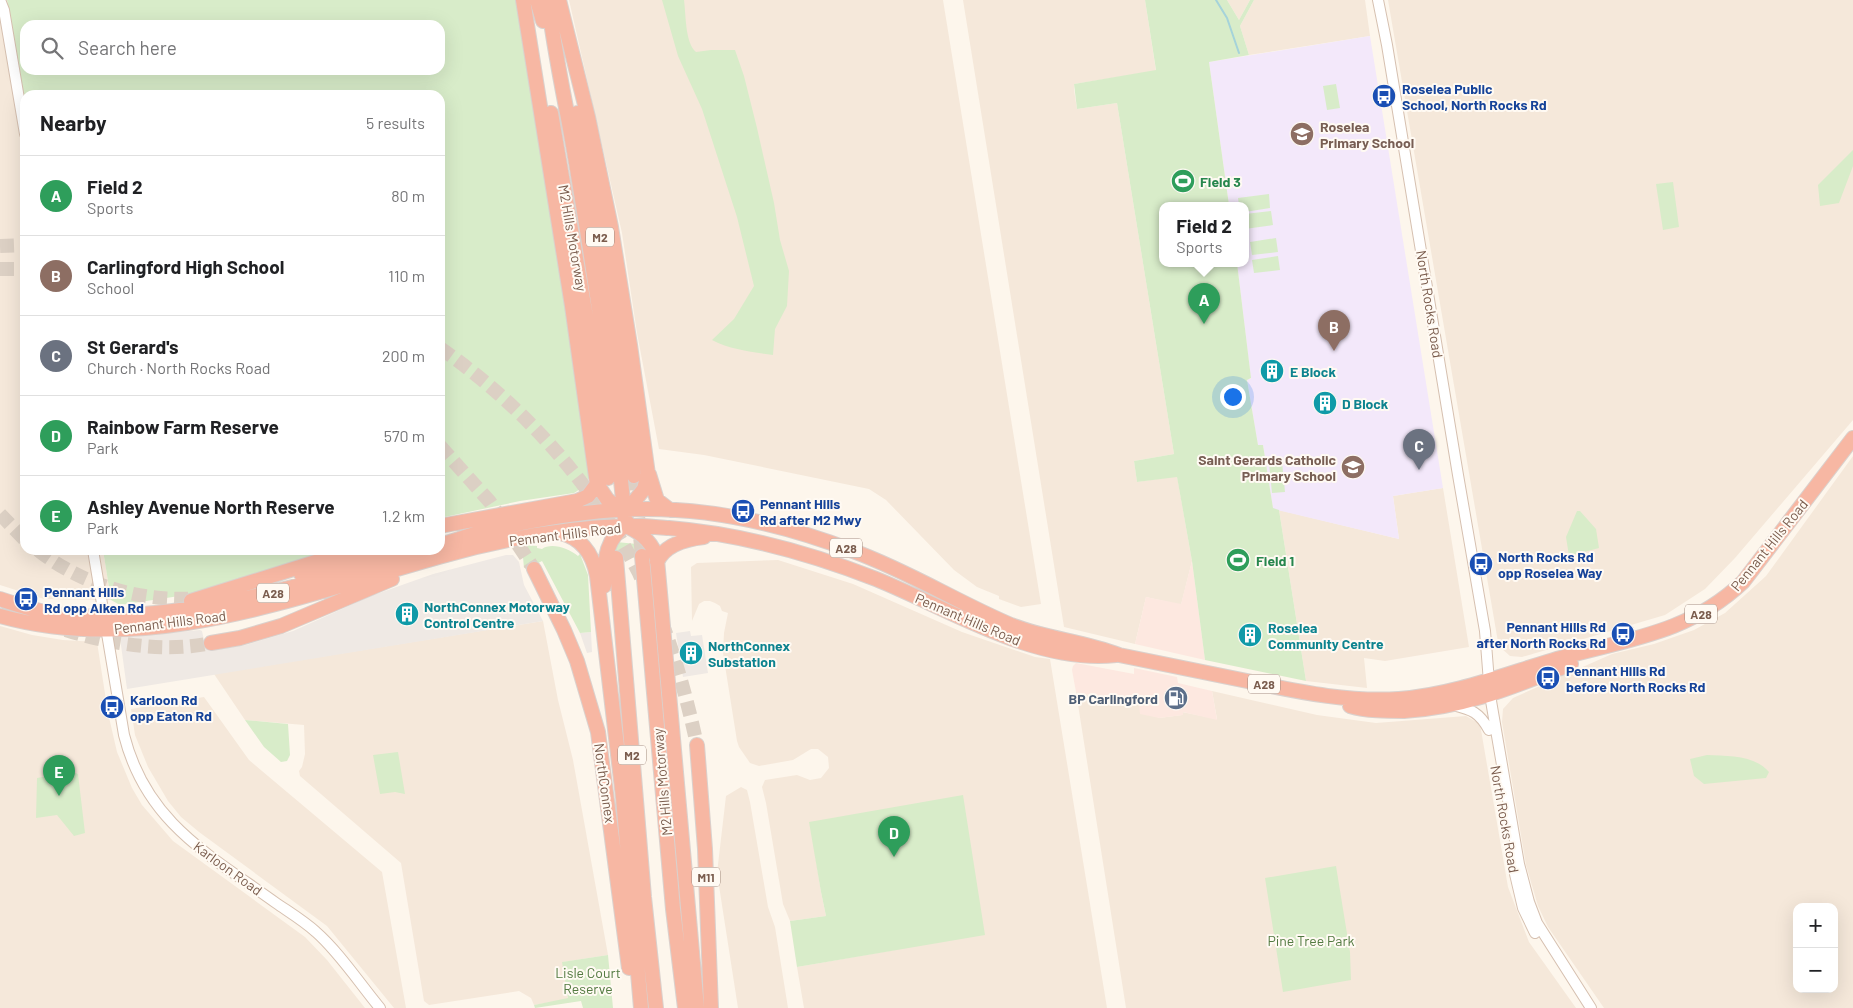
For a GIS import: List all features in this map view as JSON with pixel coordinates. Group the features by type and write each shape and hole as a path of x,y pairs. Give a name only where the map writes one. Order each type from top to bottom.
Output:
{"highway":[{"path":"523,0 572,306 603,481 603,494 648,539 654,550 657,562 697,1008"},
{"name":"M2 Hills Motorway","path":"530,0 590,340 603,481"},
{"path":"537,0 541,11 573,177 586,228"},
{"path":"548,0 578,176 607,366 624,516"},
{"name":"M2 Hills Motorway","path":"554,0 588,168 609,290 634,476"},
{"name":"M2","path":"559,0 588,117 611,227 630,345 646,464"},
{"name":"Pennant Hills Road","path":"445,551 555,532 600,528 624,516 663,510 708,514 760,522 821,539 868,557 997,619 1038,634 1101,648 1119,655 1321,696 1366,700 1400,699 1443,692 1571,655 1608,647 1678,625 1699,615 1727,597 1743,582 1853,438"},
{"path":"624,516 644,489 648,474 646,464"},
{"path":"646,464 657,500 663,510"},
{"path":"475,525 539,512 567,509 588,496 603,481"},
{"path":"445,525 509,512 567,509"},
{"name":"Pennant Hills Road","path":"445,549 500,528 567,509 599,512 624,516 656,527 727,534 818,557 893,586 1004,636 1059,652 1099,657 1119,655"},
{"path":"445,534 509,512"},
{"name":"M2","path":"624,516 606,554 602,619 623,798 641,1008"},
{"path":"555,532 576,538 592,559 597,576 602,619"},
{"path":"657,562 663,552 684,540 727,534"},
{"path":"132,615 205,597 338,555"},
{"path":"301,574 373,555"},
{"name":"Pennant Hills Road","path":"0,599 54,614 80,616 105,623 132,615 213,605 265,594 407,555"},
{"name":"Pennant Hills Road","path":"0,616 57,628 105,623 156,627 231,616 429,555"},
{"path":"211,643 240,638 281,626 399,576 433,555"},
{"name":"M2 Hills Motorway","path":"642,556 673,909 685,1008"},
{"name":"M2 Hills Motorway","path":"616,558 644,897 656,1008"},
{"name":"NorthConnex","path":"534,569 577,661 598,732 625,944 636,1008"},
{"path":"1038,634 1047,642 1056,644 1059,652"},
{"name":"Pennant Hills Road","path":"1321,696 1355,708 1391,711 1436,708 1486,696 1576,662 1608,647"},
{"name":"M11","path":"696,745 705,849 711,1008"}],"street":[{"path":"0,0 4,10 20,104"},
{"name":"North Rocks Road","path":"1378,0 1485,631 1486,696 1489,730 1514,873 1523,908 1535,933 1590,1008"},
{"name":"Karloon Road","path":"94,555 124,735 132,763 148,793 158,808 186,837 316,933 380,1008"},
{"name":"North Rocks Road","path":"1486,696 1519,864 1529,902 1541,931 1590,1008"},
{"path":"1453,705 1476,712 1489,730"}],"shaded area":[{"path":"0,0 7,0 23,90 20,90 20,555 104,555 111,600 44,599 0,585"},
{"path":"569,0 943,0 1041,604 1021,607 999,599 999,596 977,587 954,570 886,500 869,489 704,455 659,449 637,333 622,233"},
{"path":"963,0 1145,0 1156,71 1074,84 1077,109 1117,103 1174,454 1134,461 1137,482 1177,476 1192,561 1181,605 1146,597 1135,644 1064,627"},
{"path":"1227,0 1250,0 1239,20"},
{"path":"1254,0 1365,0 1370,36 1249,55 1240,26"},
{"path":"1388,0 1853,0 1853,420 1735,558 1705,589 1665,615 1522,657 1510,656 1501,648 1498,642"},
{"path":"1370,36 1443,488 1393,496 1399,539 1273,509 1263,445 1258,446 1247,379 1251,379 1237,267 1249,267 1249,202 1229,202 1209,62"},
{"path":"1853,456 1853,1008 1604,1008 1548,927 1538,906 1526,865 1502,722 1503,709 1513,698 1612,654 1654,644 1694,630 1725,613 1766,576"},
{"path":"1443,488 1469,647 1385,661 1364,658 1367,688 1306,681 1279,510 1399,539 1393,496"},
{"path":"506,555 513,555 519,562 524,585 543,621 127,689 120,638 200,630 202,631 206,649 209,651 246,645 293,631 371,596 433,574"},
{"path":"778,560 853,584 962,632 1035,657 1050,659 1107,1008 804,1008 797,967 894,950 810,822 826,916 790,921 783,904 762,787 765,780 797,775 810,780 821,778 829,768 828,757 818,749 811,749 793,760 759,766 750,763 737,741 723,653 728,613 722,611 720,606 715,603 704,601 699,604 692,621 691,567 697,563"},
{"path":"1192,561 1205,660 1135,644 1146,597 1181,604"},
{"path":"543,621 558,700 573,760 608,955 563,962 568,999 534,1005 531,998 519,991 429,1005 424,1001 401,863 300,776 299,771 305,754 304,725 245,720 214,674"},
{"path":"0,626 32,635 63,640 97,642 108,713 117,752 132,788 142,805 173,841 305,937 327,960 365,1008 0,1008"},
{"path":"690,631 691,636 702,635 708,673 683,677 676,633"},
{"path":"591,632 592,652 587,653 580,633"},
{"path":"1076,663 1134,674 1134,668 1177,677 1178,683 1212,691 1217,720 1183,712 1183,715 1159,718 1140,714 1139,705 1076,692 1072,670"},
{"path":"1212,691 1317,715 1376,723 1466,716 1480,724 1508,887 1529,942 1576,1008 1126,1008 1076,692 1139,705 1159,718 1182,715 1182,712 1217,719"},
{"path":"204,697 249,760 382,872 406,1008 394,1008 327,926 199,832 181,817 168,801 148,767 135,735 131,709"},
{"path":"741,787 747,790 750,802 768,907 775,927 788,1008 738,1008 717,873 726,796"}],"green space":[{"path":"7,0 519,0 554,222 590,475 582,487 574,493 520,501 445,517 445,90 23,90 20,75 445,75 445,20 20,20 20,74"},
{"path":"662,0 684,0 688,35 692,48 696,52 735,50 744,76 774,203 780,240 789,271 787,306 775,329 773,355 750,352 712,340 734,319 754,286 737,217 702,109 678,56"},
{"path":"1145,0 1227,0 1239,20 1250,0 1254,0 1240,26 1249,55 1209,62 1229,202 1159,202 1159,267 1237,267 1251,378 1247,380 1258,445 1263,445 1273,508 1279,510 1306,681 1205,660 1192,561 1177,477 1137,482 1134,461 1174,454 1117,103 1077,109 1074,84 1156,70"},
{"path":"1336,84 1340,108 1327,110 1323,86"},
{"path":"1853,150 1853,166 1839,203 1820,206 1818,185"},
{"path":"1673,182 1679,227 1663,230 1656,184"},
{"path":"1269,194 1270,208 1249,211 1249,202 1239,202 1238,198"},
{"path":"1271,211 1273,225 1249,228 1249,214"},
{"path":"1276,238 1278,252 1252,255 1250,242"},
{"path":"1278,256 1280,270 1254,273 1252,260"},
{"path":"1282,462 1285,492 1272,493 1269,463"},
{"path":"1577,511 1580,511 1596,529 1599,548 1569,556 1566,537"},
{"path":"616,542 637,544 642,542 651,556 607,560"},
{"path":"526,545 537,546 537,548 542,549 555,546 578,556 580,554 588,575 591,632 580,633 542,561 531,567 524,568 522,547"},
{"path":"104,555 316,555 199,593 120,605 111,600"},
{"path":"245,720 288,724 290,755 287,761 281,762 264,747"},
{"path":"398,752 405,794 395,792 380,794 373,755"},
{"path":"1707,755 1749,759 1763,766 1769,772 1766,778 1704,784 1694,776 1690,759"},
{"path":"73,772 78,774 85,833 74,836 57,815 36,818 37,778"},
{"path":"963,795 985,935 797,967 790,921 826,916 809,822"},
{"name":"Pine Tree Park","path":"1336,866 1350,952 1351,980 1283,992 1265,878"},
{"name":"Lisle Court Reserve","path":"608,955 613,1008 583,1008 581,1001 535,1008 534,1005 568,998 562,962"}],"waterway":[{"path":"1216,0 1227,18 1239,53"}],"tunnel":[{"path":"0,246 20,245"},
{"path":"0,269 20,269"},
{"path":"445,352 500,395 527,421 553,448 600,508 639,573 656,607 680,675 697,745"},
{"path":"445,452 490,502 534,569"},
{"path":"634,476 642,556"},
{"path":"0,514 20,535"},
{"path":"45,555 74,573 94,582 136,595 179,599 201,598"},
{"path":"66,630 138,646 176,647 211,643"}],"place":[{"name":"Roselea Public School, North Rocks Rd","path":"1384,96"},
{"name":"Roselea Primary School","path":"1302,134"},
{"name":"Field 3","path":"1183,181"},
{"name":"Field 2","path":"1204,324"},
{"name":"Carlingford High School","path":"1334,351"},
{"name":"E Block","path":"1272,371"},
{"name":"D Block","path":"1325,403"},
{"name":"Saint Gerards Catholic Primary School","path":"1353,467"},
{"name":"St Gerard's","path":"1419,470"},
{"name":"Pennant Hills Rd after M2 Mwy","path":"743,511"},
{"name":"Field 1","path":"1238,560"},
{"name":"North Rocks Rd opp Roselea Way","path":"1481,564"},
{"name":"Pennant Hills Rd opp Aiken Rd","path":"26,599"},
{"name":"NorthConnex Motorway Control Centre","path":"407,614"},
{"name":"Pennant Hills Rd after North Rocks Rd","path":"1623,634"},
{"name":"Roselea Community Centre","path":"1250,635"},
{"name":"NorthConnex Substation","path":"691,653"},
{"name":"Pennant Hills Rd before North Rocks Rd","path":"1548,678"},
{"name":"BP Carlingford","path":"1176,698"},
{"name":"Karloon Rd opp Eaton Rd","path":"112,707"},
{"name":"Ashley Avenue North Reserve","path":"59,796"},
{"name":"Rainbow Farm Reserve","path":"894,857"}]}
